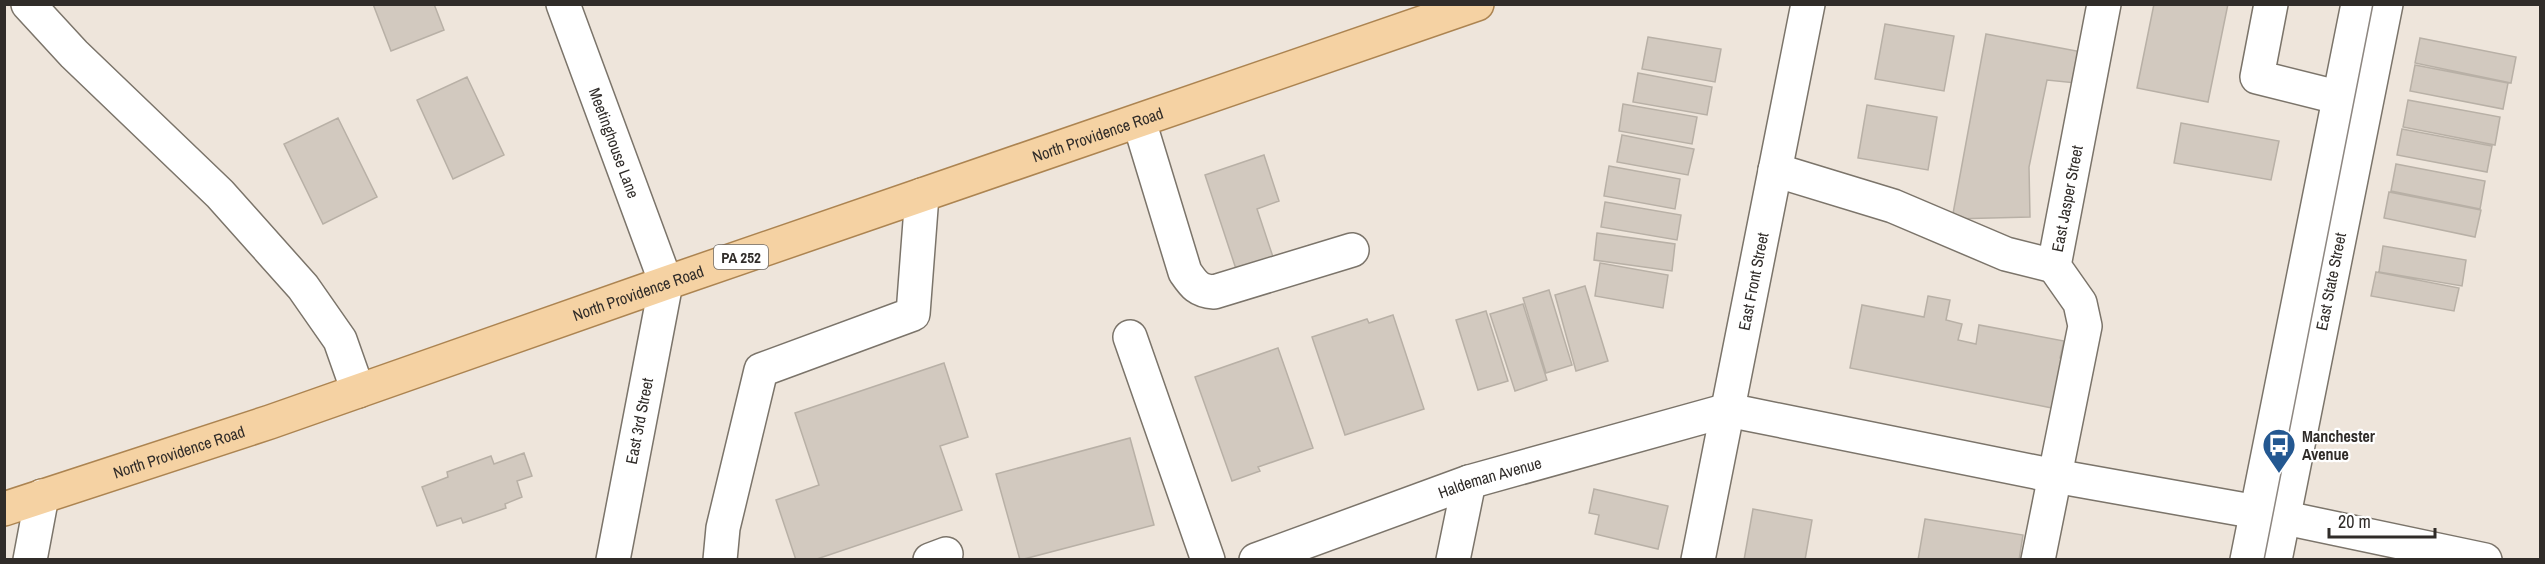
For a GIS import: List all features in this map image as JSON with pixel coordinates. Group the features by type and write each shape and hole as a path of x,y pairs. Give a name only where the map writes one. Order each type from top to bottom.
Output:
{"main road":[{"name":"North Providence Road","path":"4,509 270,422 1477,4"}],"street":[{"path":"28,4 74,54 220,194 303,287 340,340 358,391"},
{"name":"Meetinghouse Lane","path":"563,4 666,283"},
{"name":"East Front Street","path":"1698,560 1808,4"},
{"name":"East Jasper Street","path":"2038,560 2085,326 2080,303 2054,266 2104,4"},
{"path":"2271,4 2257,77 2353,102"},
{"name":"East State Street","path":"2353,102 2358,4"},
{"name":"East State Street","path":"2247,560 2270,515 2353,102 2386,4"},
{"path":"1139,121 1185,272 1195,287 1203,291 1214,292 1352,250"},
{"path":"1775,170 1893,206 2006,254 2054,266"},
{"path":"720,560 723,528 761,370 913,314 922,195"},
{"name":"East 3rd Street","path":"613,560 666,283"},
{"path":"1130,337 1208,560"},
{"path":"1728,410 2055,476 2270,515 2484,560"},
{"name":"Haldeman Avenue","path":"1256,560 1469,482 1728,410"},
{"path":"1453,560 1469,482"},
{"path":"30,560 42,496"},
{"name":"East State Street","path":"2270,515 2276,560"}],"building":[{"path":"373,4 434,4 444,30 391,51"},
{"path":"2154,4 2228,4 2208,102 2137,88"},
{"path":"1885,24 1954,36 1944,91 1875,79"},
{"path":"1986,34 2082,52 2076,83 2047,80 2029,167 2030,217 1952,219"},
{"path":"1648,37 1721,49 1715,82 1642,69"},
{"path":"2420,38 2516,57 2511,83 2415,63"},
{"path":"2415,65 2508,83 2503,109 2410,91"},
{"path":"1638,73 1712,87 1707,115 1633,102"},
{"path":"467,77 504,155 453,179 417,100"},
{"path":"2408,100 2500,117 2495,145 2403,127"},
{"path":"1623,104 1697,117 1692,144 1619,131"},
{"path":"1867,105 1937,117 1928,170 1858,158"},
{"path":"338,118 377,197 323,224 284,144"},
{"path":"2181,123 2279,141 2271,180 2174,163"},
{"path":"2402,129 2492,146 2487,172 2397,155"},
{"path":"1622,135 1694,149 1688,175 1617,162"},
{"path":"1264,155 1279,201 1257,209 1273,257 1236,269 1205,175"},
{"path":"2396,164 2485,181 2480,209 2391,191"},
{"path":"1609,166 1680,179 1675,209 1604,196"},
{"path":"2389,192 2481,210 2475,237 2384,218"},
{"path":"1605,202 1681,215 1677,240 1601,227"},
{"path":"1597,233 1675,244 1672,271 1594,260"},
{"path":"2383,246 2466,260 2462,286 2379,272"},
{"path":"1600,263 1668,275 1663,308 1595,296"},
{"path":"2376,272 2459,288 2454,311 2371,296"},
{"path":"1585,286 1608,361 1576,371 1555,295"},
{"path":"1549,290 1572,365 1546,373 1523,298"},
{"path":"1928,296 1950,300 1946,320 1962,324 1958,340 1976,344 1979,325 2064,341 2060,358 2072,360 2062,410 1850,368 1862,305 1924,317"},
{"path":"1523,304 1547,380 1515,391 1490,314"},
{"path":"1486,311 1508,381 1478,390 1456,320"},
{"path":"1393,315 1424,409 1345,435 1312,337 1367,319 1369,323"},
{"path":"1278,348 1313,448 1258,467 1260,471 1232,481 1195,377"},
{"path":"944,363 968,437 940,446 962,510 814,560 796,560 776,500 819,485 795,413"},
{"path":"1130,438 1154,525 1020,560 996,474"},
{"path":"524,453 532,476 517,481 522,497 505,504 506,508 463,523 461,518 437,526 422,487 448,477 447,472 491,456 494,464"},
{"path":"1594,489 1668,506 1658,549 1595,534 1599,515 1589,513"},
{"path":"1753,509 1812,520 1805,560 1744,560"},
{"path":"1925,519 2023,535 2019,560 1918,560"}],"tram line":[{"path":"2264,560 2373,4"}],"place":[{"name":"Manchester Avenue","path":"2279,474"}]}
